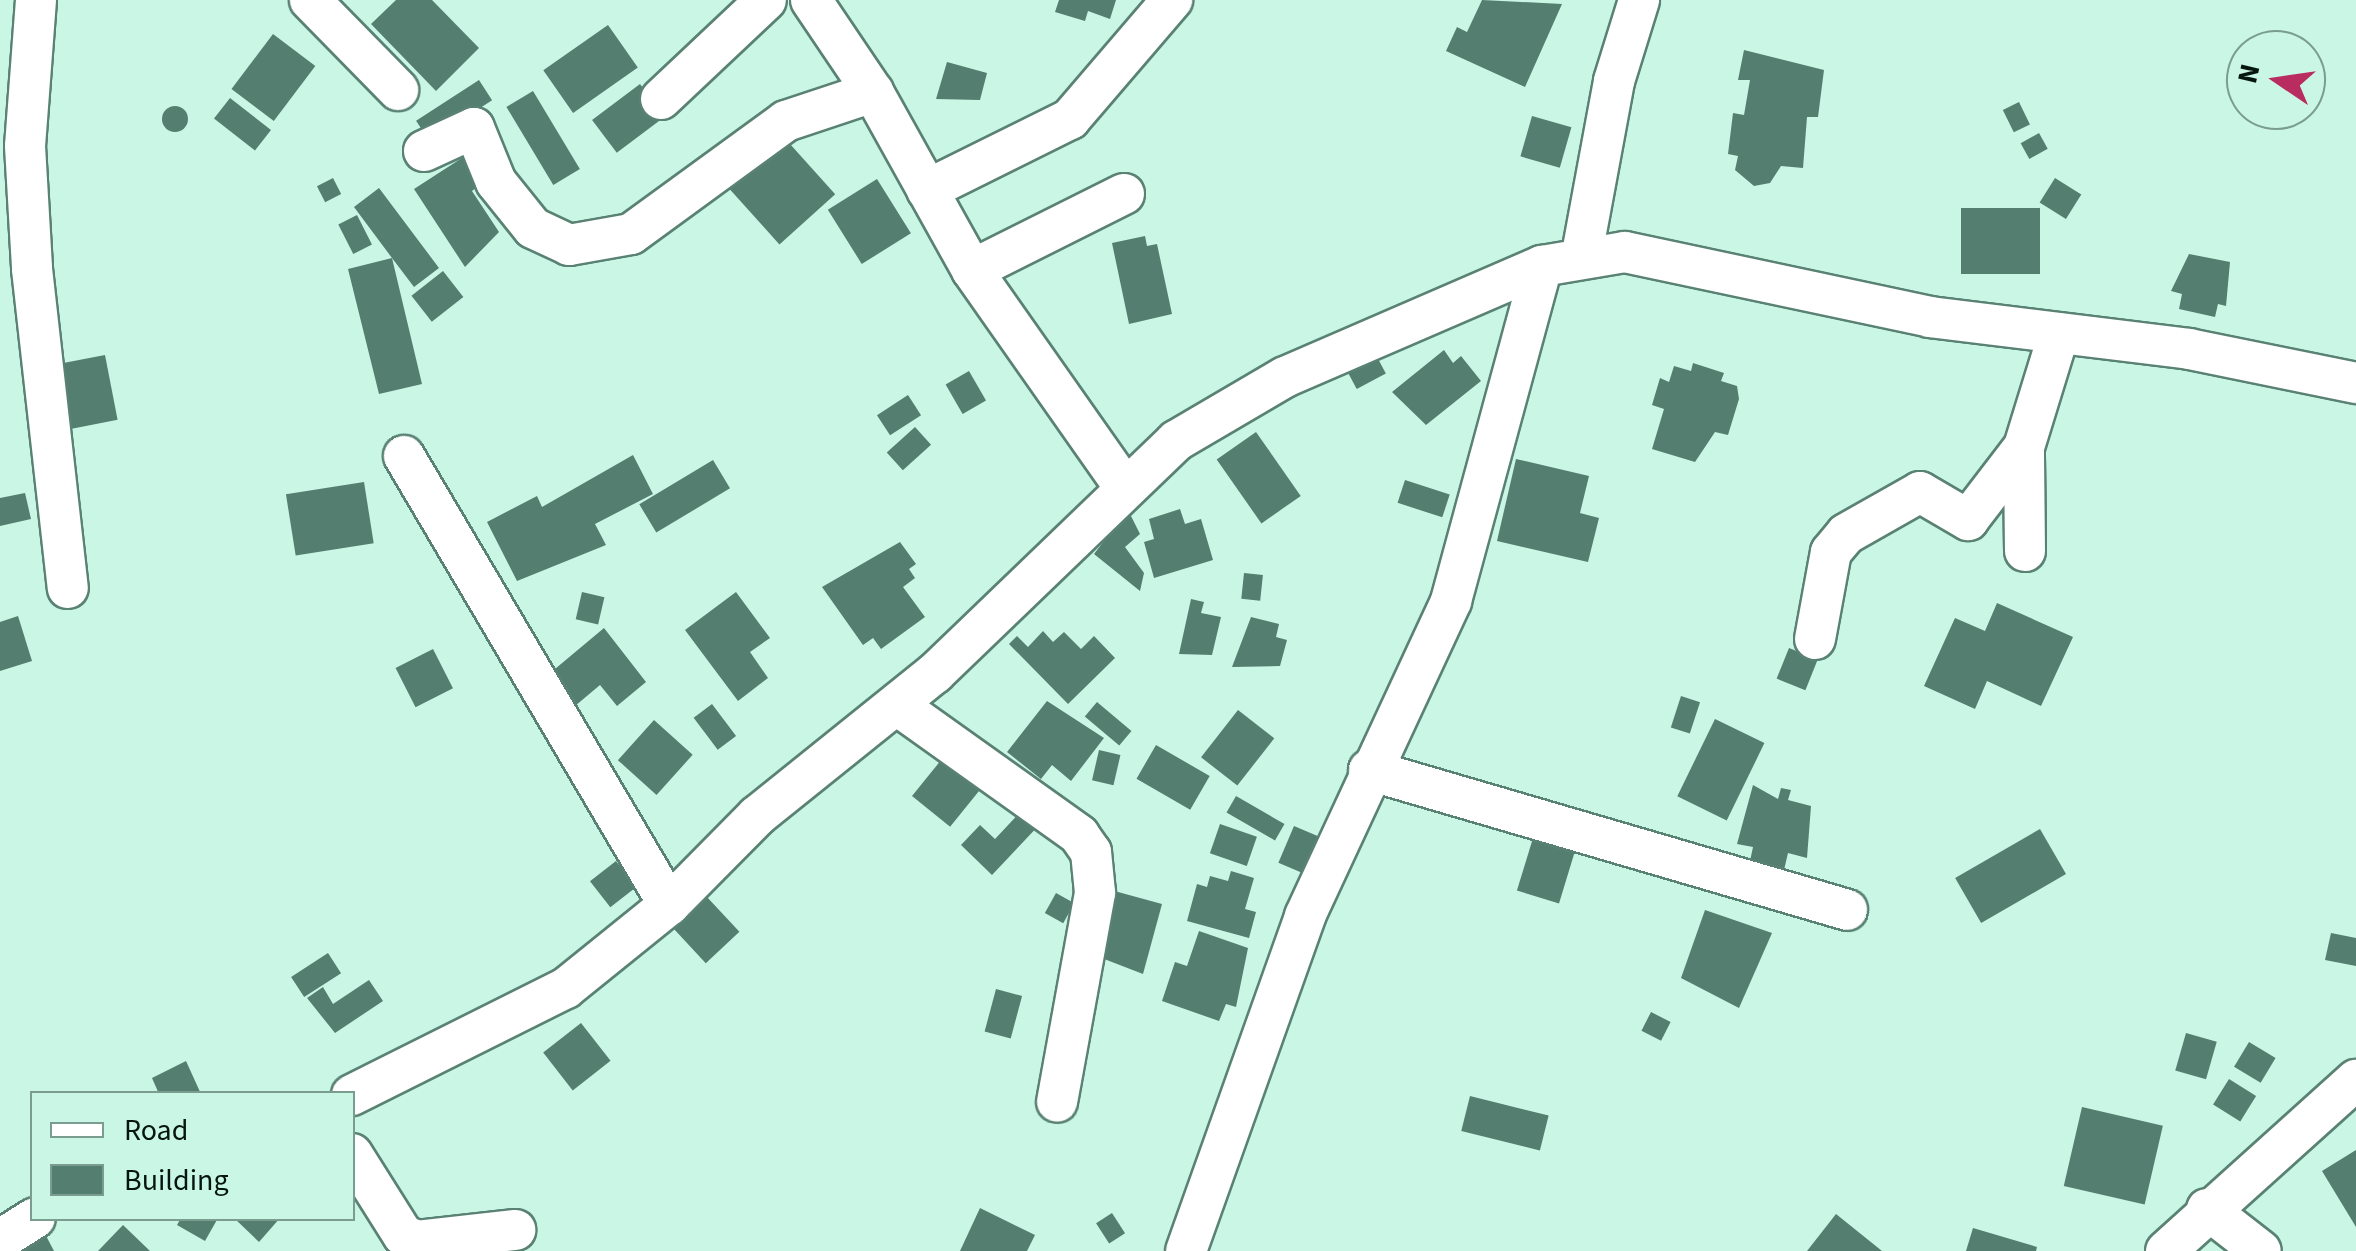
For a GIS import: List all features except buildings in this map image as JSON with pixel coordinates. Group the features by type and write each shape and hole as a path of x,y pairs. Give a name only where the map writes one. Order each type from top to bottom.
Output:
{"street":[{"path":"36,0 25,146 31,252 68,588"},
{"path":"310,0 398,90"},
{"path":"661,98 766,0"},
{"path":"811,0 873,92 972,270 1125,488"},
{"path":"927,190 1070,120 1172,0"},
{"path":"1582,254 1614,81 1640,0"},
{"path":"424,150 474,128 496,182 533,228 569,245 645,227 786,121 873,92"},
{"path":"972,270 1124,194"},
{"path":"355,1094 566,988 670,905 757,816 896,705 1176,440 1255,391 1542,266 1582,254 1662,258 1930,317 2059,333 2356,384"},
{"path":"1186,1251 1305,916 1369,770 1451,601 1542,266"},
{"path":"2025,551 2024,446 2059,333"},
{"path":"1815,639 1831,552 1846,534 1920,492 1968,520 2024,446"},
{"path":"404,456 670,905"},
{"path":"896,705 1079,835 1091,852 1095,893 1057,1102"},
{"path":"1369,770 1848,910"},
{"path":"2166,1251 2207,1208 2356,1080"},
{"path":"355,1159 404,1235 417,1241 515,1230"},
{"path":"2207,1208 2261,1251"},
{"path":"0,1240 30,1221"}]}
